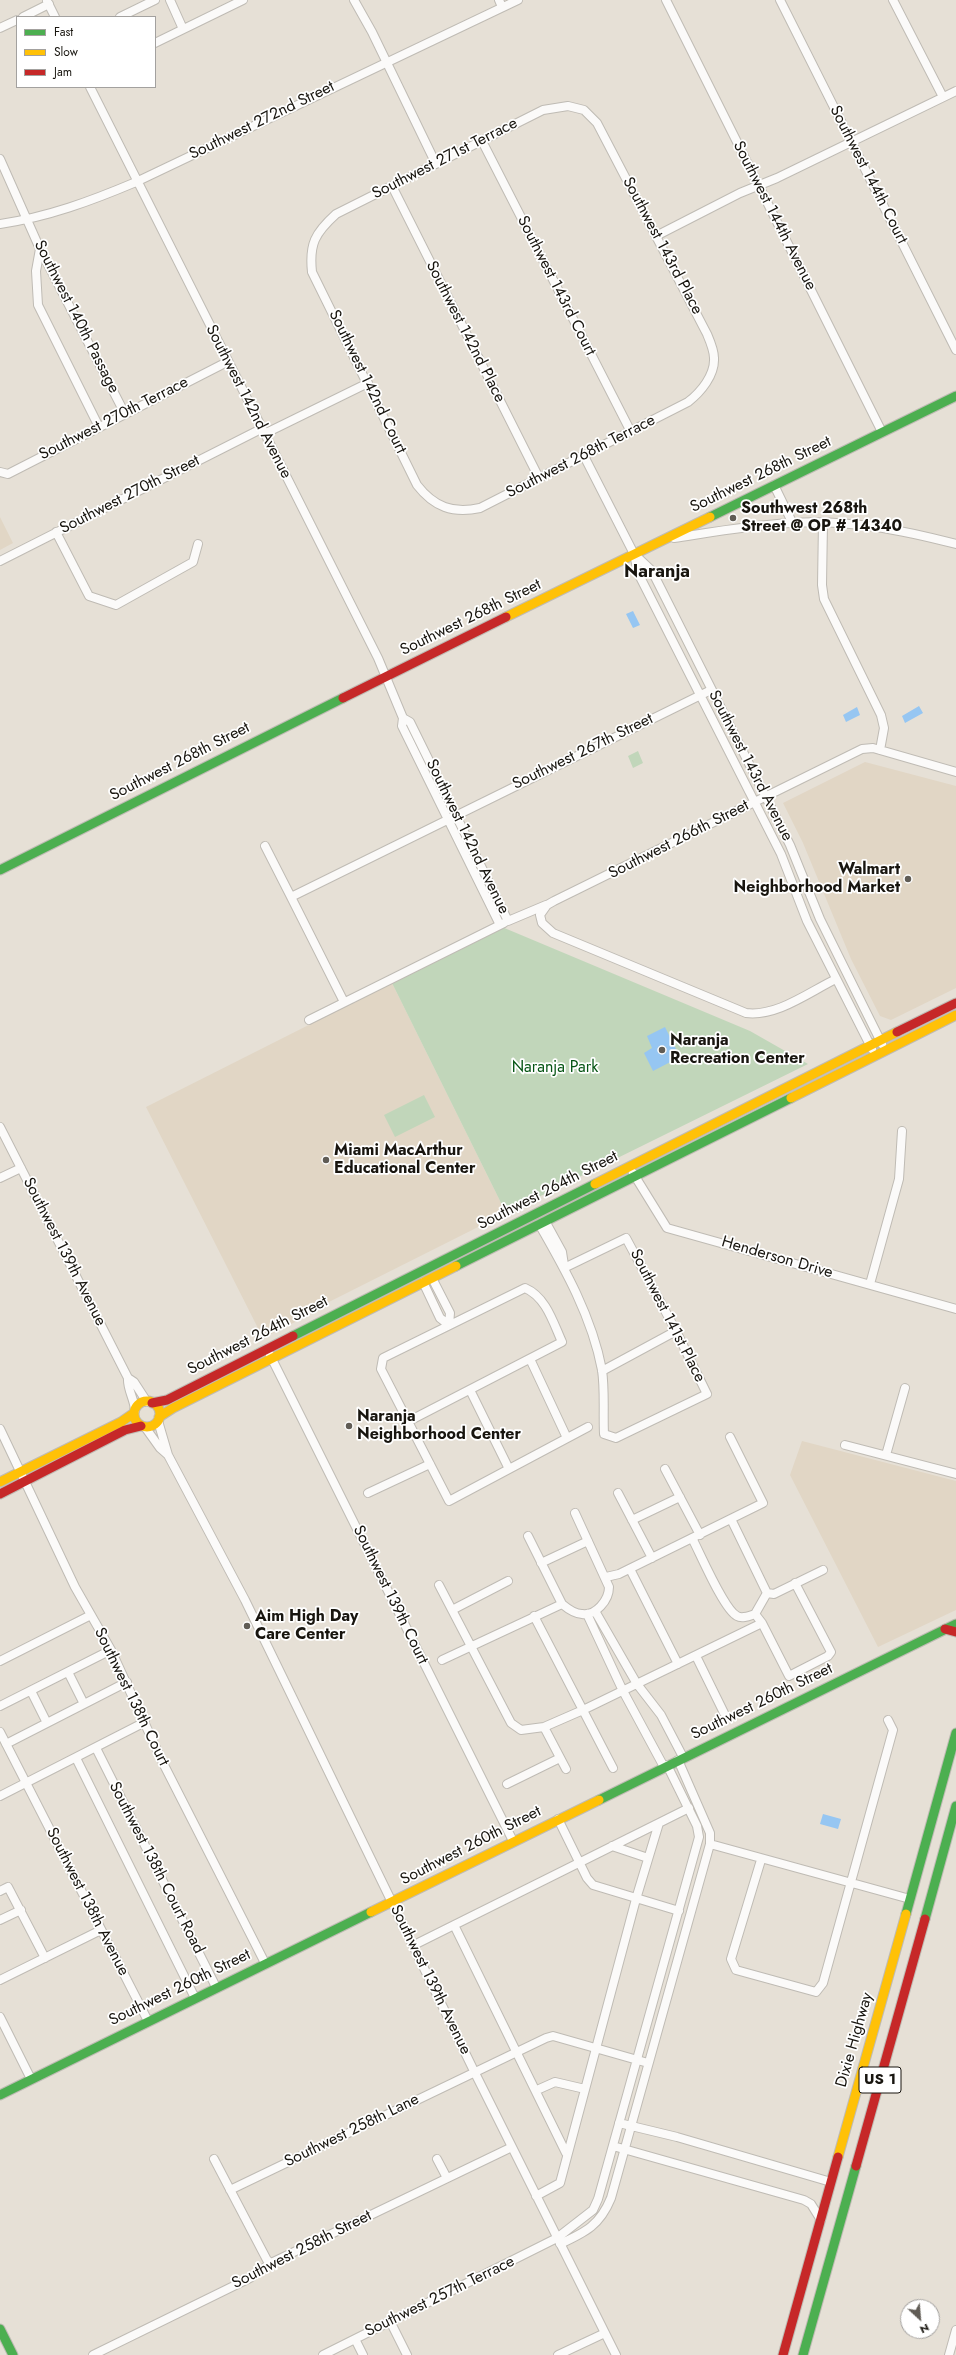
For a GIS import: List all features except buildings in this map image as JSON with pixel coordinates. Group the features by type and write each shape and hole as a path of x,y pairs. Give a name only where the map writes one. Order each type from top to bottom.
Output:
{"main road":[{"name":"Southwest 268th Street","path":"0,870 385,677 956,396"},
{"name":"Southwest 264th Street","path":"150,1402 167,1400 267,1348 956,1003"},
{"name":"Southwest 264th Street","path":"158,1419 173,1408 956,1015"},
{"path":"0,1482 121,1422 135,1411 141,1403 150,1402 159,1410 158,1419 152,1426 143,1426 125,1430 0,1494"},
{"path":"135,1411 136,1421 143,1426"},
{"name":"Southwest 260th Street","path":"0,2095 216,1987 393,1902 681,1758 956,1624"},
{"path":"945,1629 956,1632"},
{"name":"Dixie Highway","path":"783,2355 956,1733"},
{"name":"US 1","path":"803,2355 956,1806"},
{"path":"0,2329 13,2355"}],"street":[{"path":"122,16 155,0"},
{"path":"170,0 184,29"},
{"path":"156,42 243,0"},
{"path":"354,0 436,164"},
{"name":"Southwest 272nd Street","path":"0,224 28,220 84,204 136,182 386,62 501,4 518,0"},
{"name":"Southwest 144th Avenue","path":"666,0 882,432"},
{"name":"Southwest 144th Court","path":"780,0 956,350"},
{"path":"893,0 943,97"},
{"path":"25,16 48,2 55,16"},
{"path":"0,28 16,20"},
{"name":"Southwest 142nd Avenue","path":"90,88 136,182 378,658 403,718 402,726 500,925"},
{"path":"656,236 956,91"},
{"name":"Southwest 271st Terrace","path":"310,254 315,238 322,226 336,214 542,110 568,106 584,110 597,123"},
{"name":"Southwest 143rd Place","path":"597,123 707,334 714,358 712,373"},
{"name":"Southwest 143rd Court","path":"482,140 631,432"},
{"name":"Southwest 140th Passage","path":"0,159 40,249 125,414"},
{"name":"Southwest 142nd Place","path":"392,186 539,478"},
{"path":"40,249 36,271 38,305 99,427"},
{"name":"Southwest 142nd Court","path":"310,254 312,272 417,485 436,504"},
{"name":"Southwest 270th Terrace","path":"1,473 8,474 227,362"},
{"name":"Southwest 268th Terrace","path":"436,504 450,510 466,511 480,508 688,402 697,396 712,373"},
{"name":"Southwest 270th Street","path":"0,561 262,431 368,383"},
{"name":"Southwest 143rd Avenue","path":"584,456 634,554 638,573 781,854 807,921 875,1056"},
{"path":"774,485 792,522"},
{"path":"663,540 792,522 822,522 847,523 904,531 956,544"},
{"path":"822,522 822,585 824,599 882,715 884,728 880,750"},
{"path":"56,532 89,596 116,604 193,562 198,544"},
{"name":"Southwest 143rd Avenue","path":"634,554 652,571 790,845 820,920 881,1040 885,1051"},
{"name":"Southwest 267th Street","path":"291,898 447,819 712,690"},
{"name":"Southwest 142nd Avenue","path":"403,718 410,722 508,921 547,905"},
{"name":"Southwest 266th Street","path":"836,979 775,1010 754,1014 737,1010 553,933 542,923 540,915 547,905 855,752 868,748 880,750 956,772"},
{"path":"265,846 344,1002"},
{"path":"308,1020 508,921"},
{"name":"Southwest 139th Avenue","path":"0,1127 128,1378 128,1385 133,1397 135,1411"},
{"path":"870,1284 899,1179 902,1131"},
{"name":"Henderson Drive","path":"630,1166 667,1228 956,1308"},
{"path":"0,1178 21,1168"},
{"path":"542,1223 564,1268 591,1331 602,1371 676,1330"},
{"name":"Southwest 141st Place","path":"564,1268 626,1238 676,1330 707,1394 616,1438 604,1434 602,1371"},
{"path":"432,1278 450,1313 449,1325"},
{"path":"423,1282 440,1318 449,1325"},
{"path":"409,1421 562,1342 542,1299 535,1292 525,1288 383,1358 382,1369 449,1501 508,1468 588,1427"},
{"path":"434,1304 443,1299"},
{"name":"Southwest 139th Court","path":"267,1348 513,1841"},
{"path":"530,1359 567,1438"},
{"name":"Southwest 139th Avenue","path":"128,1378 134,1382 150,1402"},
{"path":"886,1455 905,1388"},
{"path":"470,1390 508,1468"},
{"name":"Southwest 139th Avenue","path":"158,1419 168,1455 244,1600 414,1945 474,2072 616,2355"},
{"name":"Southwest 139th Avenue","path":"143,1426 160,1448 168,1455"},
{"name":"Southwest 138th Court","path":"0,1429 21,1471 24,1482 91,1615 111,1650 145,1722 265,1963"},
{"path":"606,1577 630,1569 763,1503 730,1437"},
{"path":"846,1445 956,1474"},
{"path":"368,1493 430,1464"},
{"path":"665,1469 680,1497 726,1605 736,1616 742,1617 755,1614 767,1592"},
{"path":"618,1493 652,1558"},
{"path":"632,1520 680,1497"},
{"path":"528,1536 562,1604 578,1614 587,1614 595,1611 603,1603 609,1592 606,1577 575,1513"},
{"path":"731,1519 767,1592 774,1594 823,1570"},
{"path":"541,1563 588,1541"},
{"path":"630,1569 678,1664"},
{"path":"452,1610 508,1581"},
{"path":"755,1614 762,1623 789,1676 828,1656 831,1652 795,1583"},
{"path":"439,1585 512,1723 521,1730 544,1727 583,1710 762,1623"},
{"path":"442,1660 562,1604"},
{"path":"559,2241 582,2234 601,2219 611,2198 710,1844 707,1827 681,1758 661,1715 637,1684 595,1611"},
{"path":"559,2241 593,2210 613,2146 679,1911 698,1837 697,1826 689,1808 623,1690 587,1614"},
{"path":"0,1661 91,1615"},
{"path":"534,1616 613,1768"},
{"path":"605,1652 616,1647"},
{"path":"0,1706 111,1650"},
{"path":"696,1656 724,1713"},
{"path":"68,1672 84,1704"},
{"path":"6,1744 127,1682"},
{"path":"31,1691 47,1723"},
{"path":"761,1860 731,1959 736,1970 816,1992 823,1983 893,1730 888,1720"},
{"path":"0,1796 145,1722"},
{"path":"544,1727 566,1769"},
{"name":"Southwest 138th Avenue","path":"0,1732 148,2021"},
{"name":"Southwest 138th Court Road","path":"96,1748 216,1987"},
{"name":"Southwest 138th Court Road","path":"76,1758 194,1998"},
{"path":"507,1784 560,1758"},
{"path":"414,1945 689,1808"},
{"path":"558,1819 587,1878 593,1885 679,1911"},
{"path":"536,2196 560,2183 566,2153 585,2089 636,1899 659,1823"},
{"path":"710,1844 761,1860 910,1900"},
{"path":"612,1846 648,1858"},
{"path":"0,1891 8,1887 45,1958"},
{"path":"0,1920 20,1910"},
{"path":"454,1925 537,2090 566,2153"},
{"path":"0,1980 101,1930"},
{"path":"0,2017 4,2033 31,2079"},
{"name":"Southwest 258th Lane","path":"230,2190 537,2041 553,2036 648,2063"},
{"path":"537,2090 555,2082 585,2089"},
{"path":"619,2123 677,2137 831,2182"},
{"path":"613,2146 807,2201 821,2220"},
{"name":"Southwest 258th Street","path":"93,2355 250,2278 271,2263 512,2147"},
{"path":"214,2159 267,2260 271,2263"},
{"path":"437,2159 447,2178"},
{"name":"Southwest 257th Terrace","path":"323,2355 390,2321 559,2241"},
{"path":"390,2321 407,2355"},
{"path":"949,2355 956,2330"},
{"path":"558,2355 605,2333"},
{"path":"355,2339 363,2355"}],"shaded area":[{"path":"0,517 13,543 0,550"},
{"path":"865,762 956,786 956,988 891,1020 880,1016 851,959 803,843 783,803"},
{"name":"Miami MacArthur Educational Center","path":"392,983 506,1213 303,1315 295,1322 263,1338 146,1107"},
{"path":"802,1441 956,1481 956,1610 878,1647 790,1475"}],"green space":[{"path":"638,751 643,763 633,768 628,756"},
{"name":"Naranja Park","path":"502,927 750,1031 808,1064 506,1213 392,983"},
{"path":"424,1095 435,1117 395,1137 384,1115"}],"water":[{"path":"633,611 640,625 633,628 626,614"},
{"path":"919,706 923,713 905,723 902,716"},
{"path":"857,707 860,715 846,722 843,715"},
{"path":"665,1027 680,1057 653,1071 644,1053 652,1048 647,1036"},
{"path":"823,1814 841,1819 838,1829 820,1824"}],"traffic: fast":[{"path":"710,517 956,396"},
{"path":"0,870 343,698"},
{"path":"456,1266 791,1098"},
{"path":"293,1336 595,1184"},
{"path":"599,1800 956,1624"},
{"path":"906,1914 956,1733"},
{"path":"925,1919 956,1806"},
{"path":"0,2095 371,1912"},
{"path":"803,2355 856,2166"},
{"path":"0,2329 13,2355"}],"traffic: slow":[{"path":"506,617 710,517"},
{"path":"791,1098 956,1015"},
{"path":"595,1184 897,1032"},
{"path":"159,1417 173,1408 456,1266"},
{"path":"147,1401 156,1405 160,1414 156,1423 147,1427 138,1423 134,1414 138,1405 147,1401"},
{"path":"0,1482 121,1422 134,1413"},
{"path":"371,1912 599,1800"},
{"path":"838,2157 906,1914"}],"traffic: jam":[{"path":"343,698 506,617"},
{"path":"897,1032 956,1003"},
{"path":"152,1403 167,1400 293,1336"},
{"path":"0,1494 125,1430 141,1426"},
{"path":"945,1629 956,1632"},
{"path":"856,2166 925,1919"},
{"path":"783,2355 838,2157"}],"place":[{"name":"Southwest 268th Street @ OP # 14340","path":"733,518"},
{"name":"Walmart Neighborhood Market","path":"908,879"},
{"name":"Naranja Recreation Center","path":"662,1050"},
{"name":"Miami MacArthur Educational Center","path":"326,1160"},
{"name":"Naranja Neighborhood Center","path":"349,1426"},
{"name":"Aim High Day Care Center","path":"247,1626"}],"district":[{"name":"Naranja","path":"657,573"}]}
